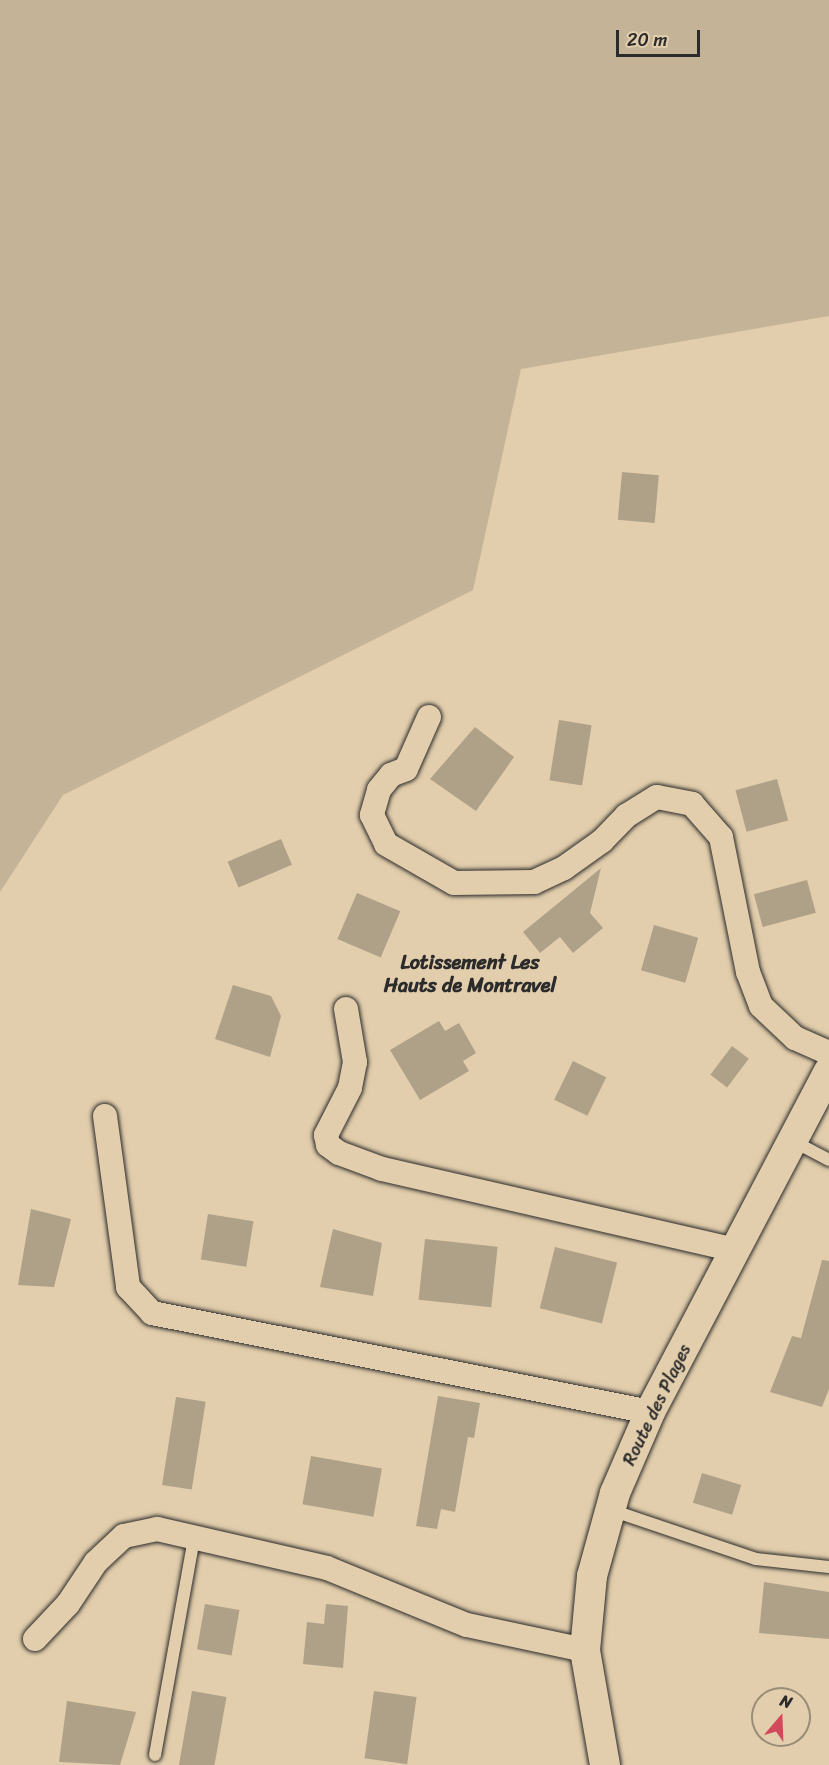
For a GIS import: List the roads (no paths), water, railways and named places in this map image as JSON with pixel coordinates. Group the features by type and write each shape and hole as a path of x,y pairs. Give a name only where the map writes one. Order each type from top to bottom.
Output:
{"street":[{"path":"429,717 406,769 391,775 380,790 372,815 386,844 454,883 534,882 564,868 602,841 626,816 657,797 692,804 721,837 748,972 760,1006 795,1038 829,1053"},
{"path":"346,1009 355,1062 350,1088 326,1135 328,1145 339,1154 382,1169 737,1250"},
{"name":"Route des Plages","path":"605,1765 596,1733 585,1650 592,1576 610,1509 650,1412 829,1071"},
{"path":"105,1116 128,1287 152,1313 650,1412"},
{"path":"35,1639 68,1604 96,1562 124,1536 157,1529 327,1568 467,1625 585,1650"}],"lane":[{"path":"792,1141 829,1160"},
{"path":"610,1509 756,1559 829,1567"},
{"path":"155,1755 194,1538"}],"district":[{"name":"Lotissement Les Hauts de Montravel","path":"470,974"}]}
